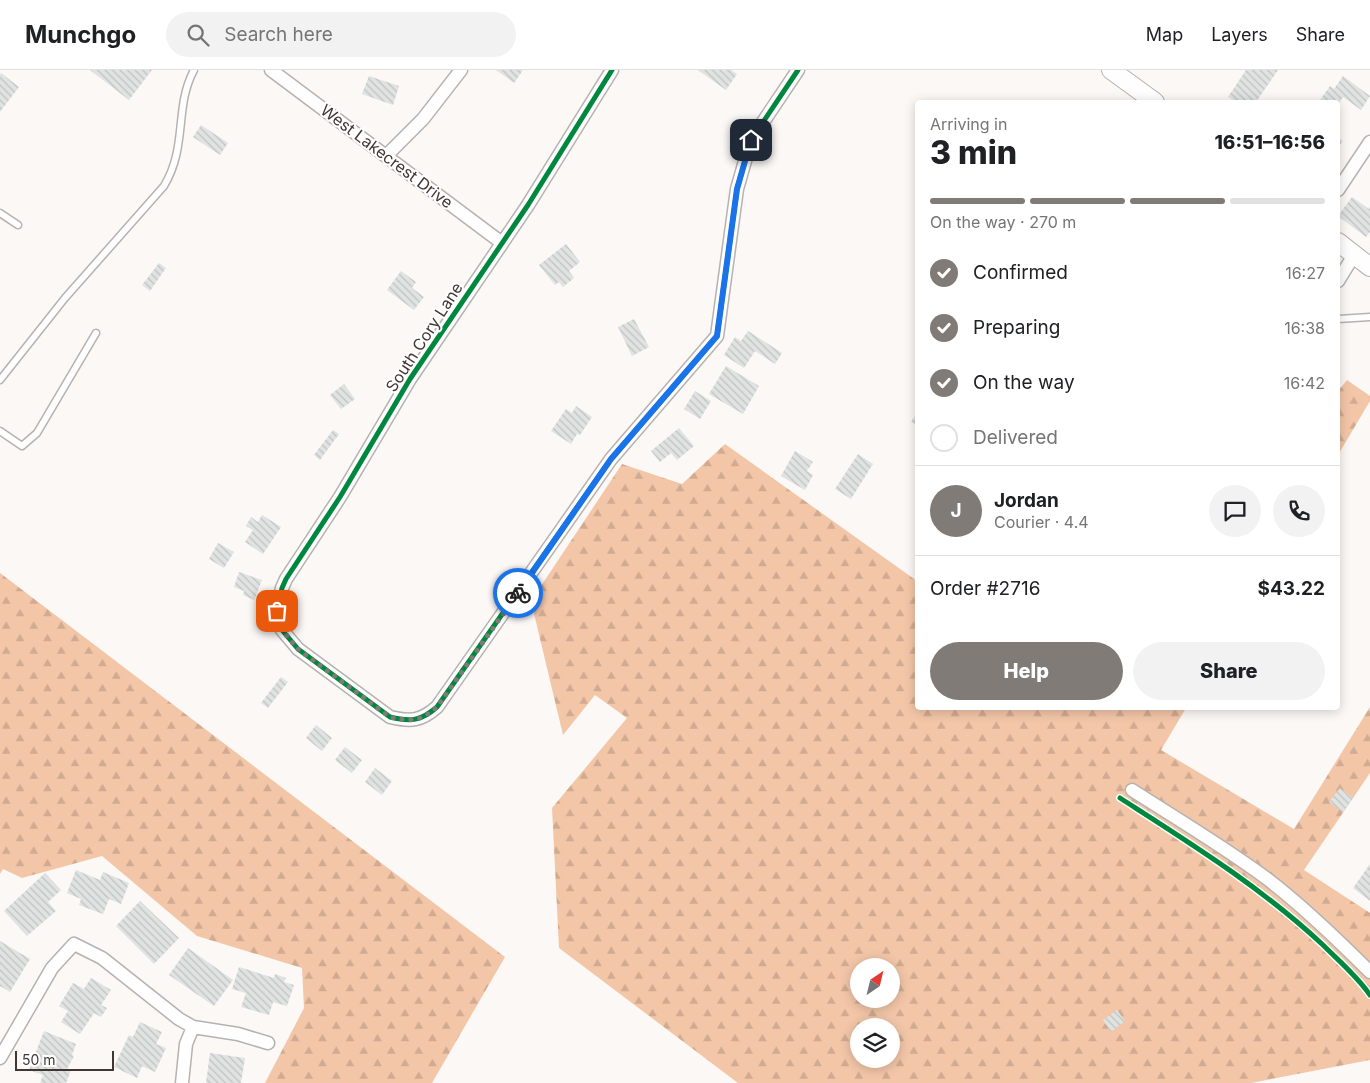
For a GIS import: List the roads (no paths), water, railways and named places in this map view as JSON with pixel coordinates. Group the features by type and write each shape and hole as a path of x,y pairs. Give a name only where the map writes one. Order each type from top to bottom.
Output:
{"street":[{"name":"West Lakecrest Drive","path":"271,70 387,155 502,243"},
{"path":"387,155 424,119 460,70"},
{"name":"South Cory Lane","path":"612,70 502,243 424,357 340,497 286,579 277,611 282,630 298,649 390,717 408,721 420,719 437,707 611,459 717,336 737,189 751,140 798,70"},
{"path":"1111,70 1152,100"},
{"path":"1340,187 1370,142"},
{"path":"1340,244 1370,267"},
{"path":"1340,278 1354,255"},
{"path":"1132,790 1222,847 1266,878 1305,909 1370,972"},
{"path":"0,1058 52,968 74,944 102,958 179,1019 193,1027 238,1034 268,1043"},
{"path":"182,1083 186,1044 193,1027"}],"lane":[{"path":"0,380 65,298 164,186 173,171 179,150 185,93 194,70"},
{"path":"0,213 18,225"},
{"path":"1340,319 1370,318"},
{"path":"0,431 22,446 37,433 96,333"}]}
